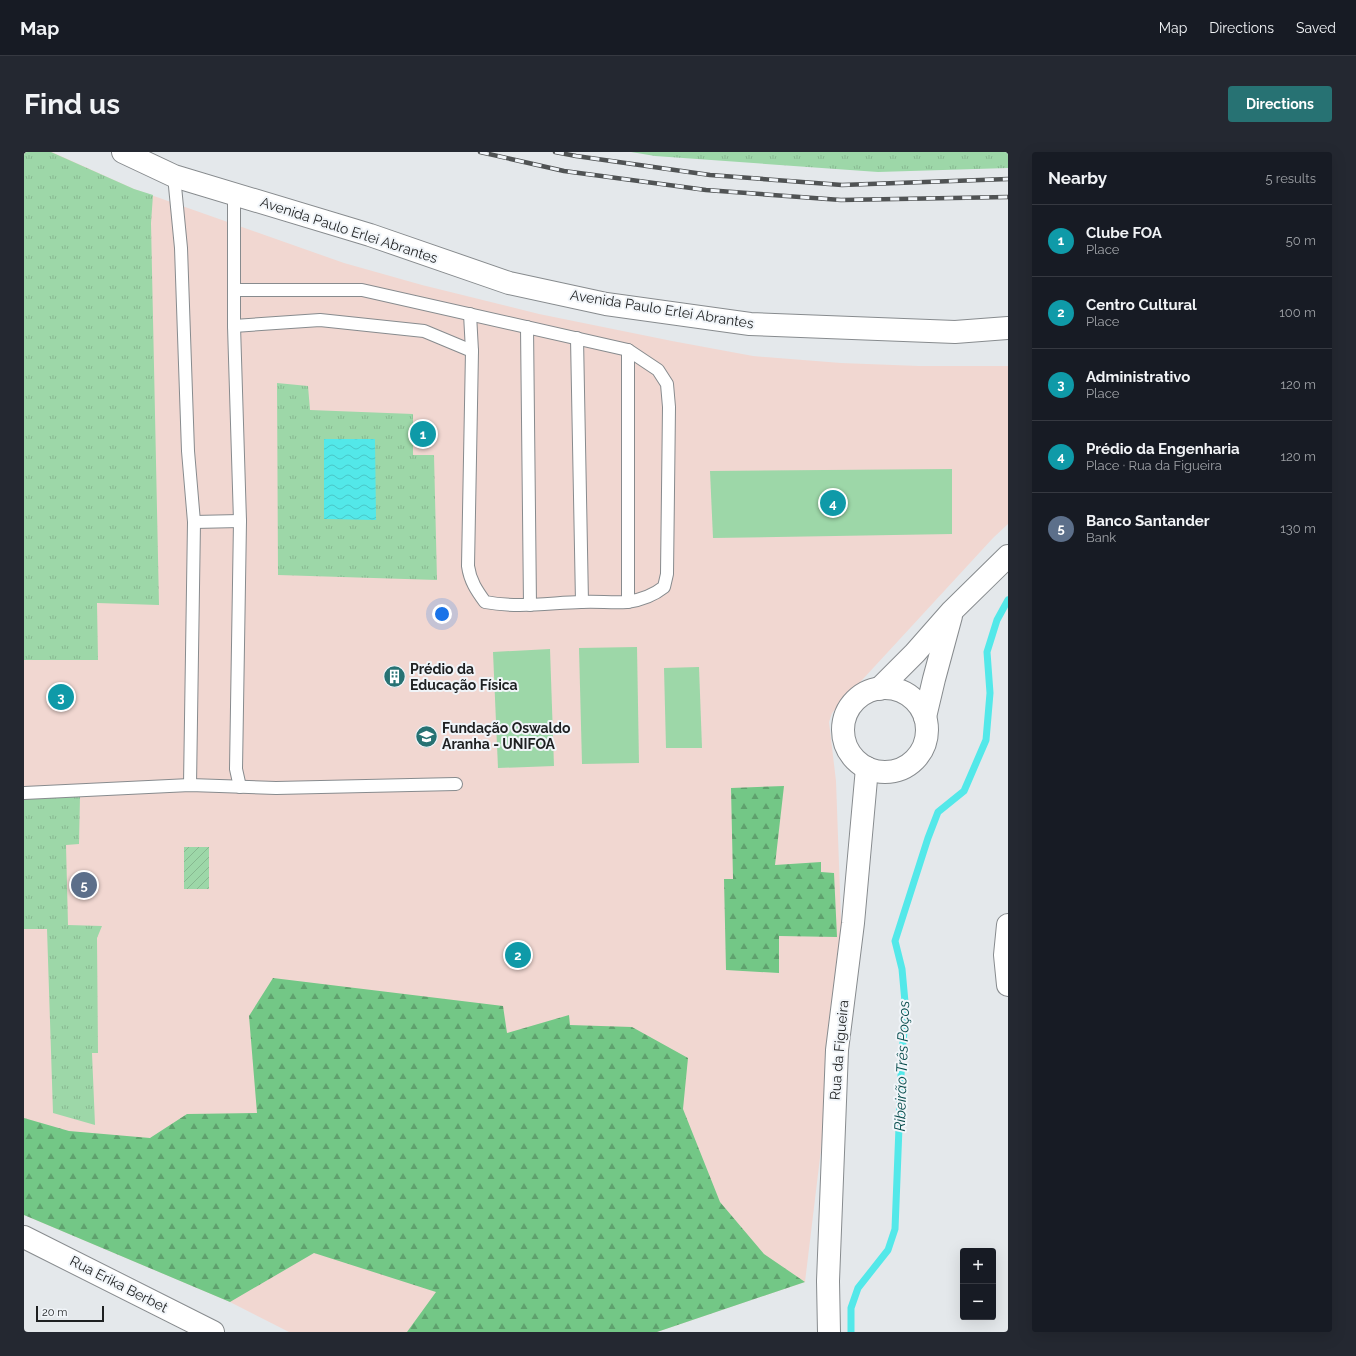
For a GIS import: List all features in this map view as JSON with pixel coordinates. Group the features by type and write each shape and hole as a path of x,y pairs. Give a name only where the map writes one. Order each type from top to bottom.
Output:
{"street":[{"name":"Avenida Paulo Erlei Abrantes","path":"123,152 174,176 370,235 510,283 606,304 750,324 955,332 1008,328"},
{"path":"879,689 915,653 952,611 1008,556"},
{"path":"925,717 952,611"},
{"path":"879,689 891,689 902,692 912,698 920,707 925,717 927,729 926,741 921,752 913,762 903,768 891,772 879,772 867,768 856,761 848,750 843,738 843,724 848,711 856,700 866,692 879,689"},
{"name":"Rua da Figueira","path":"829,1332 828,1281 837,1050 853,923 867,768"},
{"path":"1008,925 1005,955 1008,984"},
{"name":"Rua Erika Berbet","path":"24,1237 213,1332"}],"lane":[{"path":"174,176 181,248 188,451 194,522 190,785"},
{"path":"234,193 234,326 240,521 236,769 240,787"},
{"path":"234,290 362,290 470,314 527,327 577,338 628,350 658,370 667,384 669,407 667,574 664,587 656,593 628,602 582,602 530,605 485,602 475,589 469,575 468,566 472,351 470,314"},
{"path":"234,326 320,320 417,330 424,331 472,351"},
{"path":"527,327 530,605"},
{"path":"577,338 582,602"},
{"path":"628,350 628,602"},
{"path":"194,522 240,521"},
{"path":"24,793 190,785 276,788 456,784"}],"shaded area":[{"name":"Fundação Oswaldo Aranha - UNIFOA","path":"24,152 52,152 134,189 344,263 422,285 539,314 753,356 841,363 919,366 1008,366 1008,524 993,538 840,704 832,713 829,722 836,781 842,948 822,1141 805,1282 657,1332 289,1332 230,1302 24,1215"}],"green space":[{"path":"24,152 51,152 134,189 153,195 151,223 159,605 97,603 98,660 24,660"},
{"path":"631,152 1008,152 1008,168 878,172 655,156"},
{"path":"277,383 308,386 310,410 413,414 413,455 434,455 437,580 278,575"},
{"path":"952,469 952,534 713,538 710,471"},
{"path":"637,647 639,763 582,764 579,648"},
{"path":"550,649 554,766 498,768 493,652"},
{"path":"699,667 702,748 666,748 664,668"},
{"path":"784,786 775,865 821,862 821,872 834,873 837,937 779,936 779,973 726,970 724,879 733,879 731,788"},
{"path":"80,796 79,844 66,845 68,925 102,926 97,938 98,1053 92,1053 95,1125 53,1113 47,929 24,929 24,797"},
{"path":"184,847 209,847 209,889 184,889"},
{"path":"273,978 503,1006 507,1033 569,1015 570,1025 632,1027 688,1058 683,1109 720,1202 764,1254 805,1282 657,1332 407,1332 436,1292 314,1253 230,1302 24,1215 24,1118 69,1131 150,1138 187,1114 257,1113 249,1016"}],"water":[{"path":"324,439 375,439 376,520 324,519"}],"waterway":[{"name":"Ribeirão Três Poços","path":"851,1332 851,1308 858,1288 888,1250 895,1229 902,1051 906,1013 902,969 895,941 928,838 938,812 964,791 986,740 990,693 987,652 997,620 1008,600"}],"railway":[{"path":"480,152 564,171 706,190 841,200 1008,197"},
{"path":"555,152 710,175 842,185 1008,179"}],"place":[{"name":"Clube FOA","path":"423,434"},
{"name":"Prédio da Engenharia","path":"833,503"},
{"name":"Prédio da Educação Física","path":"394,677"},
{"name":"Administrativo","path":"61,697"},
{"name":"Fundação Oswaldo Aranha - UNIFOA","path":"427,736"},
{"name":"Banco Santander","path":"84,885"},
{"name":"Centro Cultural","path":"518,955"}]}
